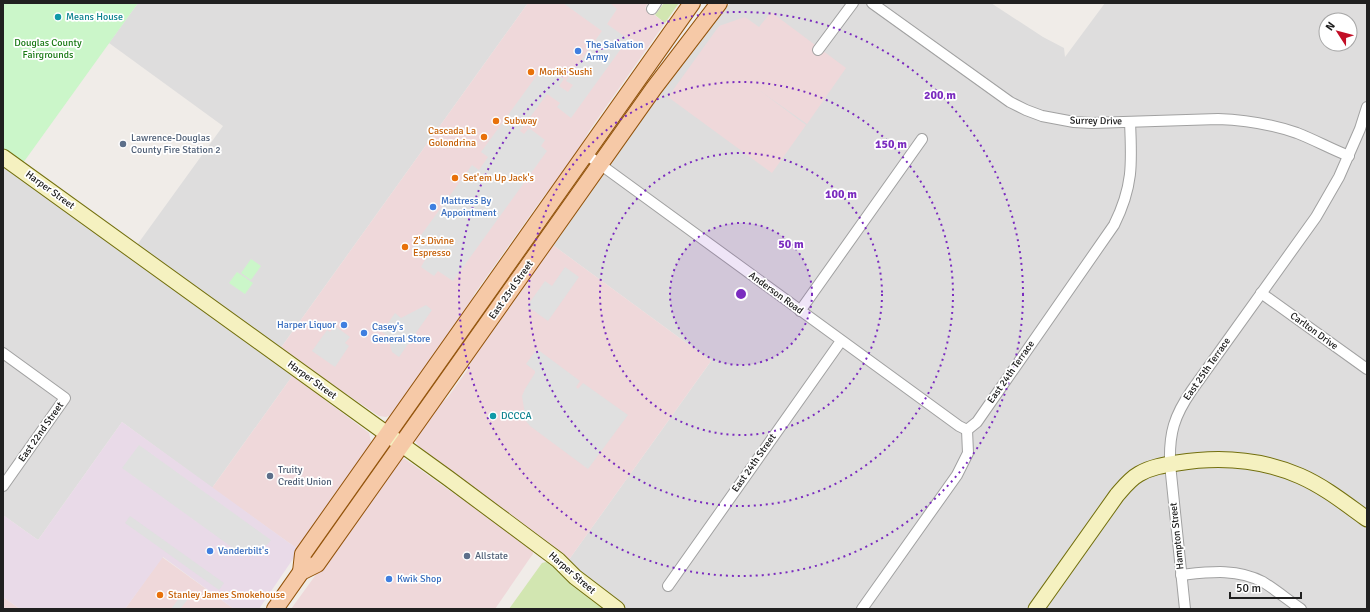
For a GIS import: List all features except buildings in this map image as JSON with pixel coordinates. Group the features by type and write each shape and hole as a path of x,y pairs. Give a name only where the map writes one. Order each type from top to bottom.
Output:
{"main road":[{"name":"East 23rd Street","path":"301,572 303,554 692,3"},
{"name":"East 23rd Street","path":"275,609 301,572 317,564 654,88 719,3"}],"street":[{"path":"818,50 853,3"},
{"name":"Surrey Drive","path":"872,3 998,94 1026,110 1042,116 1074,122 1218,119 1250,121 1297,134 1348,156"},
{"name":"East 25th Terrace","path":"1170,464 1169,445 1171,434 1174,421 1182,405 1316,217 1339,177 1360,129 1367,107"},
{"name":"East 24th Terrace","path":"968,430 976,422 1114,225 1127,195 1130,176 1130,122"},
{"path":"800,311 922,139"},
{"name":"Anderson Road","path":"586,154 840,341 959,426 968,430"},
{"name":"Harper Street","path":"3,157 402,445 558,560 575,577 617,609"},
{"name":"Carlton Drive","path":"1261,293 1367,369"},
{"name":"East 24th Street","path":"668,586 840,341"},
{"name":"East 22nd Street","path":"3,353 65,398 3,486"},
{"path":"862,609 957,475 968,453 968,430"},
{"path":"1036,609 1117,495 1128,482 1138,475 1159,465 1220,459 1240,460 1274,467 1300,476 1314,483 1367,519"},
{"name":"Hampton Street","path":"1170,464 1185,609"},
{"path":"1181,575 1221,572 1250,576 1267,585 1301,609"}],"shaded area":[{"path":"138,3 528,3 280,349 137,245 223,126 109,43"},
{"path":"528,3 648,3 645,8 665,23 589,131 571,165 544,196 475,293 457,327 392,415 386,417 379,416 280,349"},
{"path":"563,3 610,3 617,9 607,24 628,39 571,118 557,107 560,103 547,94 520,131 524,134 529,128 545,140 541,146 547,151 453,281 438,271 434,276 421,267 425,260 411,249 472,165 479,170 488,157 481,152 540,71 546,76 551,70 564,79 559,86 568,92 573,85 566,81 602,31"},
{"path":"731,3 991,3 1043,37 1064,48 1065,57 1105,3 1367,3 1367,609 627,609 585,578 568,561 711,361 550,243 716,15"},
{"path":"771,12 846,68 807,124 759,90 806,125 772,173 668,97 719,26 745,17 759,27"},
{"path":"3,157 293,375 212,488 122,422 38,540 3,515"},
{"path":"550,243 711,361 568,561 419,447 415,440 429,415 448,397 468,369 478,346"},
{"path":"565,267 579,277 548,321 527,306 545,281 552,286"},
{"path":"426,305 432,310 399,357 392,352 388,336 382,332 395,313 401,318"},
{"path":"335,326 350,337 345,343 349,346 335,367 312,351 327,330 330,332"},
{"path":"537,349 580,381 576,387 578,389 583,383 628,415 588,469 530,426 526,421 522,396 535,371 526,364"},
{"path":"293,375 369,433 371,442 371,446 299,550 212,488"},
{"path":"122,422 299,550 259,609 234,609 163,557 125,609 20,609 3,597 3,515 38,540"},
{"path":"139,445 271,540 267,545 248,550 244,556 122,468"},
{"path":"405,459 482,512 532,549 533,554 495,609 291,609 399,460"},
{"path":"130,516 224,583 219,590 125,523"},
{"path":"162,557 234,609 125,609"},
{"path":"182,594 188,599 180,609 171,609"},
{"path":"3,597 20,609 3,609"}],"green space":[{"name":"Douglas County Fairgrounds","path":"3,3 138,3 23,163 3,149"},
{"path":"664,3 679,3 665,23 655,15"},
{"path":"251,259 261,266 251,280 241,273"},
{"path":"237,272 253,283 245,294 229,283"},
{"path":"551,562 580,590 605,609 509,609 542,563"}],"place":[{"name":"Means House","path":"58,17"},
{"name":"The Salvation Army","path":"578,51"},
{"name":"Moriki Sushi","path":"531,72"},
{"name":"Subway","path":"496,121"},
{"name":"Cascada La Golondrina","path":"484,137"},
{"name":"Lawrence-Douglas County Fire Station 2","path":"123,144"},
{"name":"Set'em Up Jack's","path":"455,178"},
{"name":"Mattress By Appointment","path":"433,207"},
{"name":"Z's Divine Espresso","path":"405,247"},
{"name":"Harper Liquor","path":"344,325"},
{"name":"Casey's General Store","path":"364,333"},
{"name":"DCCCA","path":"493,416"},
{"name":"Truity Credit Union","path":"270,476"},
{"name":"Vanderbilt's","path":"210,551"},
{"name":"Allstate","path":"467,556"},
{"name":"Kwik Shop","path":"389,579"},
{"name":"Stanley James Smokehouse","path":"160,595"}]}
